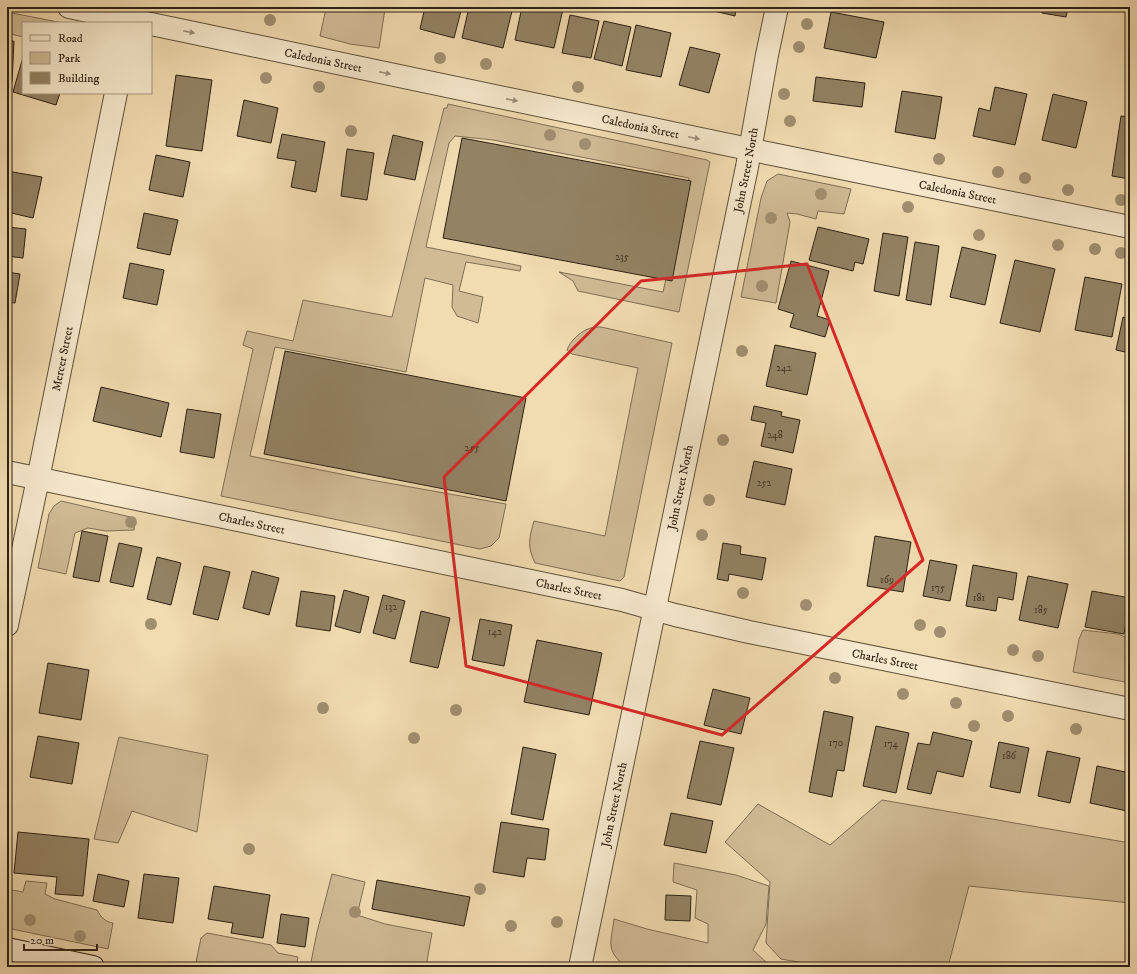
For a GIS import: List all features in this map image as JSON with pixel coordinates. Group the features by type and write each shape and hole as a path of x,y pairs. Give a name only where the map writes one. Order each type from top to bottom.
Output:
{"street":[{"name":"Caledonia Street","path":"69,7 136,22"},
{"name":"John Street North","path":"580,967 750,149 777,7"},
{"name":"Caledonia Street","path":"152,25 1130,227"},
{"name":"Mercer Street","path":"7,624 38,479 116,94"},
{"name":"Charles Street","path":"7,472 622,600 655,610 749,632 1130,709"},
{"path":"7,949 93,967"}],"highlighted area":[{"path":"807,264 923,560 722,735 466,666 444,477 641,281"}],"green space":[{"path":"328,7 368,7 385,9 379,48 350,44 320,36 325,13"},
{"path":"7,12 58,22 22,22 22,37 7,33"},
{"path":"448,104 707,160 710,162 679,312 578,291 573,281 559,272 663,292 689,178 493,140 455,136 449,143 426,247 521,266 520,271 466,262 459,291 483,297 478,323 457,316 452,307 453,285 425,278 406,372 275,347 250,456 371,480 506,504 499,538 491,546 480,549 221,496 253,349 243,345 247,331 293,341 303,300 392,317 444,108 447,108"},
{"path":"778,174 851,189 844,214 818,211 816,219 787,213 790,222 776,303 741,297 761,198 767,181"},
{"path":"601,327 672,343 624,577 620,581 535,563 530,547 530,538 534,521 605,536 638,368 572,354 567,350 573,340 582,332 591,328"},
{"path":"61,501 135,518 134,530 106,531 88,528 75,533 66,574 38,568 49,514 54,506"},
{"path":"1083,630 1118,634 1130,639 1130,683 1073,672 1079,639"},
{"path":"119,737 208,755 197,832 132,811 118,843 94,839"},
{"path":"882,800 1130,843 1130,903 969,886 948,967 826,967 781,959 766,943 770,882 725,842 758,804 830,845"},
{"path":"674,863 736,875 769,886 766,924 753,950 768,964 792,963 789,967 626,967 619,961 612,951 611,946 614,919 647,929 708,943 708,924 695,918 697,890 673,882"},
{"path":"332,874 365,882 357,915 385,924 432,933 426,967 310,967 317,932"},
{"path":"26,881 47,883 45,894 55,899 97,910 104,919 113,923 108,949 7,928 7,889 23,892"},
{"path":"207,933 271,945 278,953 298,957 296,967 195,967 201,938"}],"building":[{"path":"425,7 462,7 454,38 420,29"},
{"path":"469,7 513,7 503,48 462,38"},
{"path":"522,7 554,7 563,9 554,48 515,40"},
{"path":"697,7 736,7 735,16"},
{"path":"1042,7 1068,7 1066,17 1042,13"},
{"path":"831,12 884,22 876,58 824,48"},
{"path":"570,15 599,21 591,58 562,53"},
{"path":"604,21 631,27 622,66 594,59"},
{"path":"636,25 671,33 661,77 626,70"},
{"path":"7,41 14,41 12,82 7,81"},
{"path":"690,47 720,54 709,93 679,85"},
{"path":"22,60 22,94 60,94 56,105 13,92"},
{"path":"176,75 212,80 202,151 166,146"},
{"path":"816,77 865,83 862,107 813,101"},
{"path":"995,87 1027,94 1015,145 973,136 979,108 990,111"},
{"path":"902,91 942,97 935,139 895,132"},
{"path":"1053,94 1087,102 1076,148 1042,140"},
{"path":"244,100 278,108 271,143 237,136"},
{"path":"1121,116 1130,117 1130,179 1112,176"},
{"path":"282,134 325,142 316,192 291,187 296,161 277,158"},
{"path":"393,135 423,142 415,180 384,174"},
{"path":"462,138 691,181 672,281 443,238"},
{"path":"347,149 374,153 367,200 341,196"},
{"path":"156,155 190,162 183,197 149,190"},
{"path":"7,171 42,177 33,218 7,212"},
{"path":"144,213 178,220 170,255 137,248"},
{"path":"7,227 26,229 23,258 7,256"},
{"path":"818,227 869,239 863,264 855,262 853,271 809,260"},
{"path":"883,233 908,237 899,296 874,291"},
{"path":"915,242 939,246 931,305 906,300"},
{"path":"962,247 996,255 985,305 950,297"},
{"path":"1015,260 1055,269 1040,332 1000,323"},
{"path":"791,261 829,271 817,316 830,320 825,337 790,327 794,314 778,309"},
{"path":"130,263 164,270 157,305 123,298"},
{"path":"7,272 20,274 15,303 7,302"},
{"path":"1085,277 1122,284 1112,337 1075,330"},
{"path":"1123,317 1130,319 1130,353 1116,350"},
{"path":"775,345 816,353 807,395 766,386"},
{"path":"285,351 526,398 506,501 264,454"},
{"path":"101,387 169,403 161,437 93,421"},
{"path":"754,406 782,412 781,416 800,420 793,453 761,446 766,423 751,420"},
{"path":"187,409 221,414 214,458 180,452"},
{"path":"754,461 792,469 785,505 746,497"},
{"path":"82,531 108,536 99,582 73,577"},
{"path":"875,536 911,542 903,592 867,586"},
{"path":"119,543 142,548 133,587 110,582"},
{"path":"723,543 741,546 740,554 766,558 762,580 729,574 728,581 717,579"},
{"path":"157,557 181,563 171,605 147,599"},
{"path":"930,560 957,565 950,601 923,596"},
{"path":"973,565 1017,573 1013,600 998,597 996,611 966,606"},
{"path":"204,566 230,572 218,620 193,614"},
{"path":"252,571 279,578 269,615 243,608"},
{"path":"1028,576 1068,584 1058,628 1019,620"},
{"path":"344,590 369,597 360,633 335,626"},
{"path":"301,591 335,596 330,631 296,626"},
{"path":"1092,591 1130,598 1124,634 1085,627"},
{"path":"383,595 405,601 395,639 373,633"},
{"path":"421,611 450,618 438,668 410,662"},
{"path":"480,619 512,625 504,666 472,660"},
{"path":"537,640 602,653 589,715 524,702"},
{"path":"48,663 89,670 81,720 39,713"},
{"path":"713,689 750,698 741,734 704,725"},
{"path":"824,711 853,717 844,771 837,770 832,797 809,792"},
{"path":"876,726 909,733 896,793 863,786"},
{"path":"933,732 972,741 963,777 937,771 931,794 907,789 918,743 930,745"},
{"path":"38,736 79,743 72,784 30,777"},
{"path":"700,741 734,748 721,805 687,798"},
{"path":"999,742 1029,748 1020,793 990,787"},
{"path":"523,747 556,754 543,820 511,814"},
{"path":"1047,751 1080,758 1070,803 1038,796"},
{"path":"1097,766 1130,773 1130,796 1127,811 1090,803"},
{"path":"671,813 713,821 706,853 664,845"},
{"path":"501,822 549,829 545,860 527,858 524,877 493,872"},
{"path":"18,832 89,839 83,896 55,894 57,877 14,873"},
{"path":"98,874 129,881 124,907 93,901"},
{"path":"144,874 179,878 173,923 138,918"},
{"path":"377,880 470,897 464,926 372,909"},
{"path":"214,886 270,895 263,938 231,933 233,923 208,919"},
{"path":"666,895 691,896 690,921 665,920"},
{"path":"281,914 309,918 305,947 277,943"}]}
